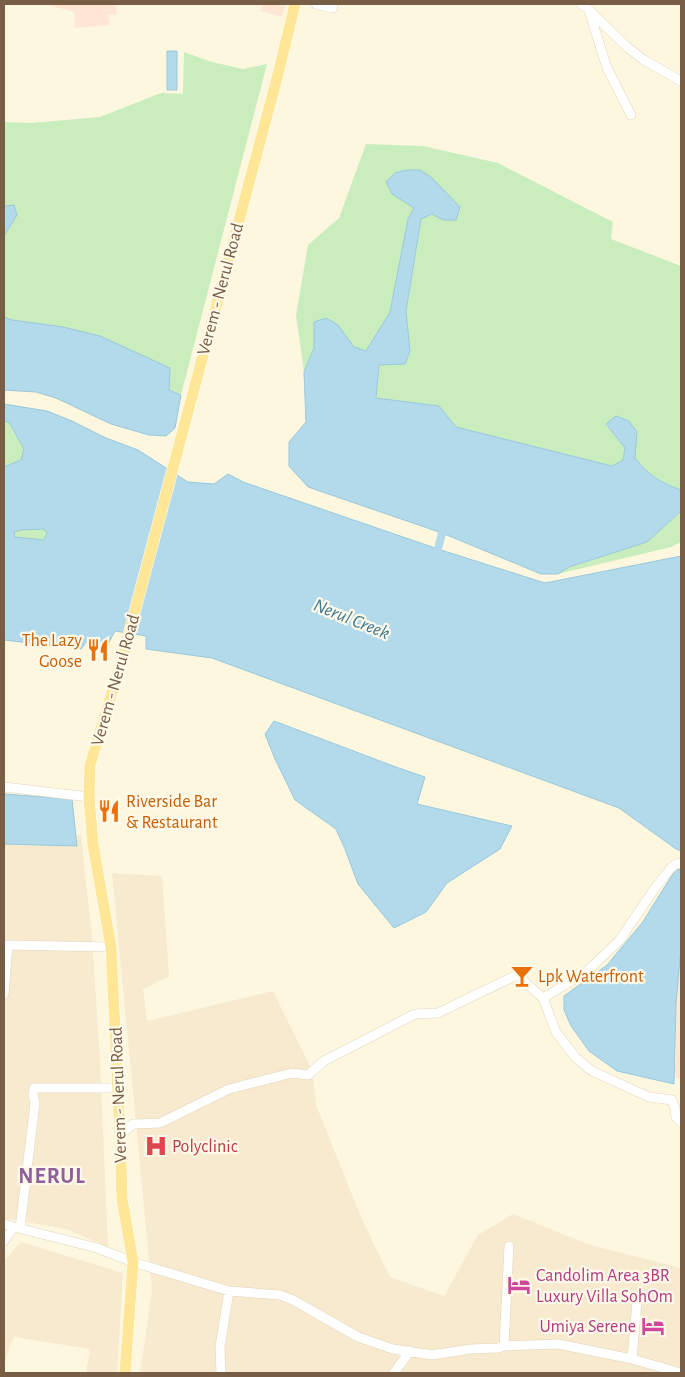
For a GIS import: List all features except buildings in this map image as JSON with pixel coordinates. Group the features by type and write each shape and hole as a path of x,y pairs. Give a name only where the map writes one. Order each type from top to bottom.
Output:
{"main road":[{"name":"Verem - Nerul Road","path":"124,1373 133,1262 122,1199 111,947 93,845 89,797 90,765 122,658 179,447 295,4"}],"street":[{"path":"316,4 333,8"},
{"path":"585,6 627,47 644,60 681,81"},
{"path":"585,6 607,68 631,115"},
{"path":"4,787 89,797"},
{"path":"544,998 586,972 620,941 654,888 670,869 676,864 681,863"},
{"path":"4,994 8,945 111,947"},
{"path":"120,1135 133,1124 160,1123 229,1089 292,1073 308,1075 324,1061 415,1014 438,1013 516,975 544,998 556,1032 576,1058 592,1071 649,1097 672,1100 676,1117 681,1122"},
{"path":"4,1241 17,1228 35,1103 34,1088 117,1088"},
{"path":"4,1224 97,1248 133,1262 229,1291 280,1296 293,1300 358,1337 393,1349 432,1355 504,1346 558,1344 632,1359 681,1373"},
{"path":"504,1346 509,1246"},
{"path":"221,1373 220,1348 229,1291"},
{"path":"632,1359 637,1301"},
{"path":"394,1373 410,1351"}],"shaded area":[{"path":"45,4 116,4 117,14 108,15 110,25 75,28 74,12"},
{"path":"263,4 286,4 282,17 260,11"},
{"path":"81,835 92,937 100,1062 108,1247 66,1229 9,1219 4,1224 4,843"},
{"path":"112,873 162,876 169,976 143,989 147,1021 273,991 312,1070 316,1105 360,1215 390,1277 444,1296 478,1235 513,1214 590,1245 681,1268 681,1373 140,1373 152,1291"},
{"path":"681,948 681,1079 674,1078 676,1003"},
{"path":"21,1242 123,1273 117,1373 86,1373 90,1349 14,1337 4,1363 4,1261"}],"green space":[{"path":"184,52 212,62 243,69 267,64 181,395 4,317 4,236 10,228 6,206 4,208 4,122 31,123 100,117 161,93 183,94"},
{"path":"366,144 423,146 498,163 613,222 611,239 681,266 681,490 655,478 635,458 637,432 606,425 625,448 623,460 612,466 456,427 438,406 376,398 379,365 404,364 410,351 406,311 421,219 432,214 443,220 456,220 392,194 414,208 408,219 390,312 366,352 354,347 338,325 326,318 314,322 314,348 304,372 296,315 308,245 339,218"},
{"path":"4,421 9,422 24,449 21,460 4,467"},
{"path":"681,511 681,542 671,547 558,574 569,567 647,542"},
{"path":"44,529 47,533 44,540 14,537 14,532 21,530"}],"water":[{"path":"167,51 177,51 177,90 167,90"},
{"path":"407,170 420,170 431,177 460,207 456,220 443,220 432,214 421,219 406,311 410,351 405,364 379,365 376,398 439,406 456,427 612,466 623,460 625,448 606,424 616,416 629,421 637,432 635,458 655,478 681,490 681,511 647,542 569,567 558,574 541,574 442,533 308,487 289,466 289,442 306,422 304,372 314,348 314,322 326,318 338,325 354,347 366,351 390,312 408,219 414,208 392,194 386,182 395,173"},
{"path":"14,205 17,215 4,236 4,208"},
{"path":"4,317 12,320 63,327 100,336 170,368 169,390 181,395 175,428 166,436 149,435 111,424 56,398 36,392 4,390"},
{"name":"Nerul Creek","path":"4,404 47,411 106,438 138,450 188,482 214,484 228,474 243,482 438,549 545,583 681,556 681,851 619,808 212,658 146,649 146,636 115,631 107,646 87,641 81,649 4,640 4,467 21,460 24,449 9,422 4,421","holes":["44,529 47,533 44,540 15,537 14,532"]},
{"path":"274,721 425,777 417,804 512,826 500,849 447,883 426,912 394,928 358,884 336,829 295,800 265,734"},
{"path":"4,794 72,799 77,846 4,844"},
{"path":"676,869 681,870 681,948 676,1003 674,1084 617,1071 589,1051 571,1026 564,1010 564,996 607,965 642,923"}],"waterway":[{"path":"438,549 442,533"}],"place":[{"name":"The Lazy Goose","path":"98,650"},
{"name":"Riverside Bar & Restaurant","path":"109,811"},
{"name":"Lpk Waterfront","path":"522,976"},
{"name":"Polyclinic","path":"156,1146"},
{"name":"Candolim Area 3BR Luxury Villa SohOm","path":"519,1285"},
{"name":"Umiya Serene","path":"653,1326"}],"district":[{"name":"NERUL","path":"52,1175"}]}
